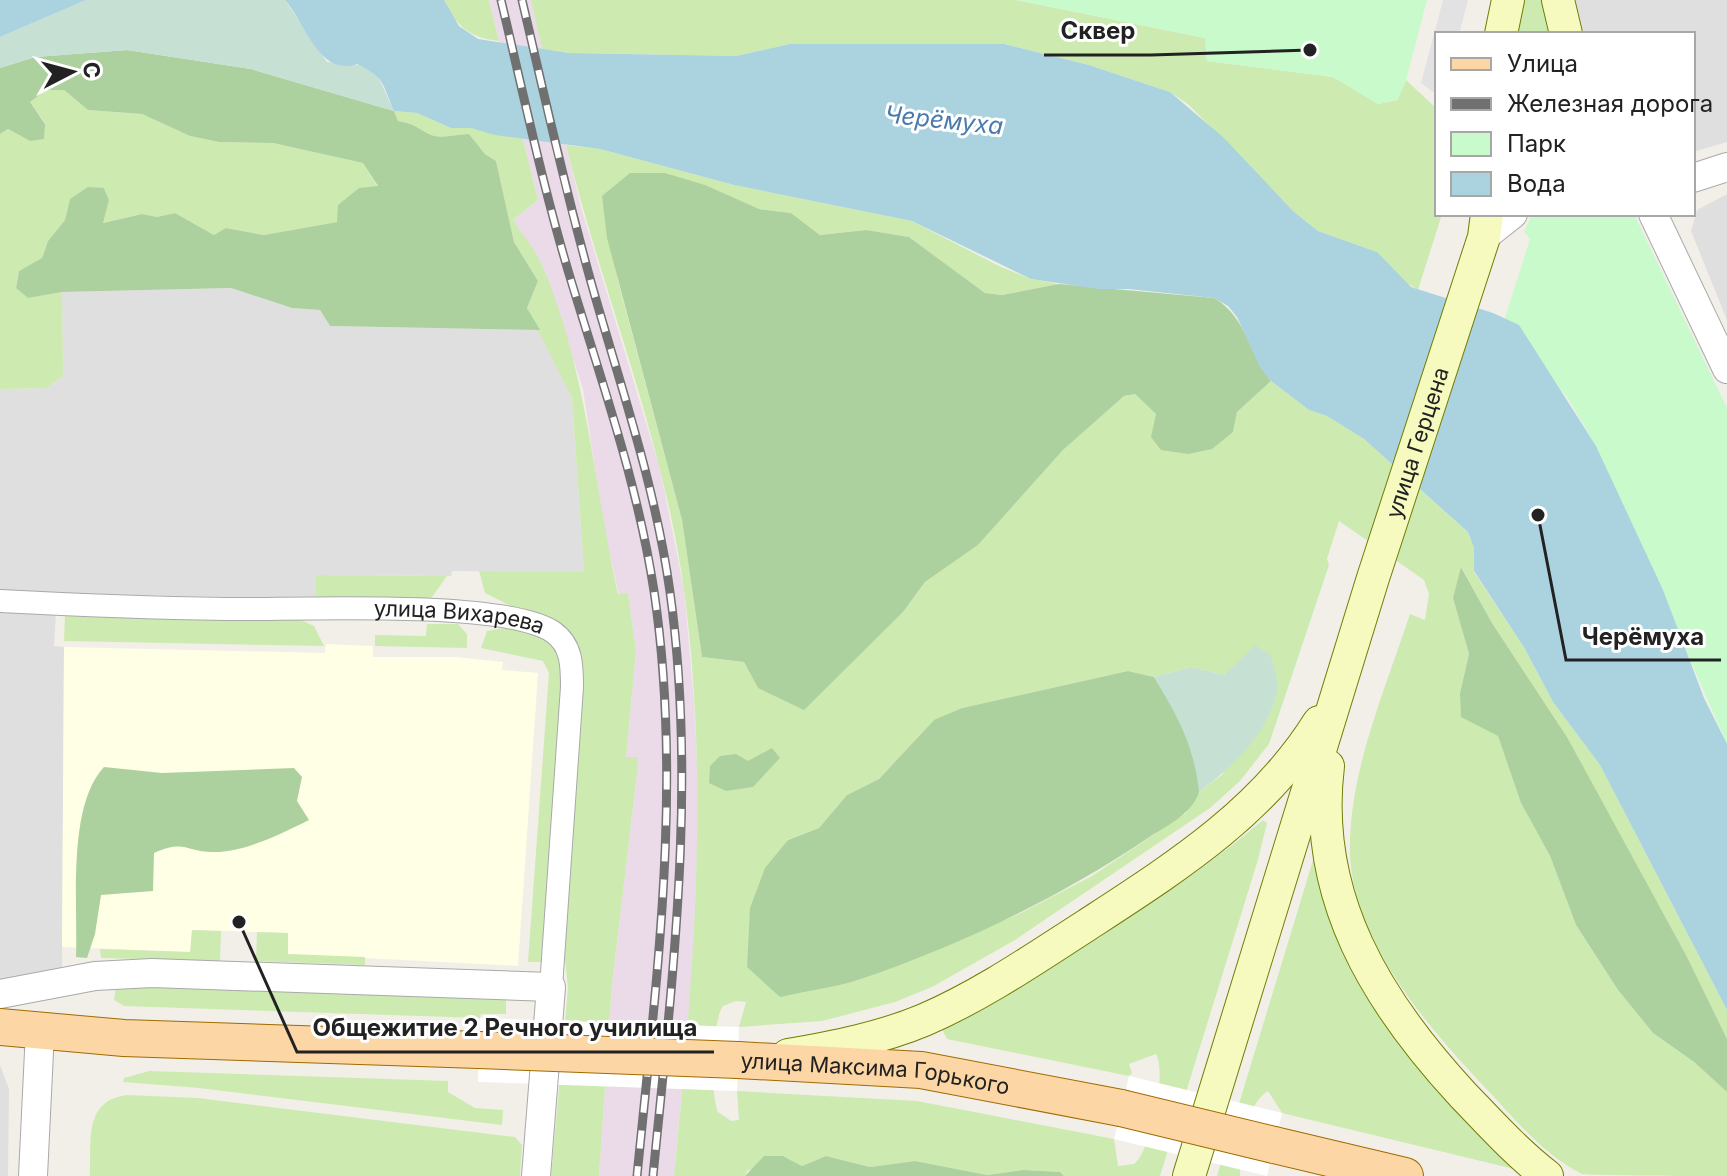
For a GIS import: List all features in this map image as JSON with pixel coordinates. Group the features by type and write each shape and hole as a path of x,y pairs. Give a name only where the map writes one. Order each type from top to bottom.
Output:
{"main road":[{"path":"1500,32 1508,0"},
{"path":"1558,0 1566,32"},
{"name":"улица Герцена","path":"1344,673 1490,222"},
{"path":"738,1060 816,1050 904,1027 952,1006 1029,963 1171,870 1242,816 1275,782 1311,734 1344,673"},
{"path":"1189,1176 1344,673"},
{"path":"1344,673 1330,748 1325,808 1328,855 1346,926 1383,996 1419,1046 1491,1125 1547,1176"},
{"name":"улица Максима Горького","path":"0,1027 124,1038 738,1060 921,1070 1121,1108 1405,1176"},
{"path":"1274,1145 1323,1176"}],"street":[{"path":"1499,32 1501,0"},
{"path":"1695,177 1727,167"},
{"path":"1654,216 1727,369"},
{"name":"улица Вихарева","path":"0,601 166,608 476,612 535,623 553,632 567,646 572,687 551,942 551,987"},
{"path":"0,994 95,976 152,973 551,987 536,1176"},
{"path":"33,1176 40,1031"},
{"path":"36,1122 56,1176"}],"shaded area":[{"path":"86,0 285,0 327,62 357,65 372,71 394,111 251,69 127,50 35,57 0,68 0,37"},
{"path":"489,0 531,0 581,207 660,469 684,589 699,805 692,983 674,1176 599,1176 612,984 637,774 626,757 636,652 628,594 619,595 604,528 583,389 542,265 513,220 538,200"},
{"path":"1443,0 1468,0 1460,32 1435,32 1435,94 1421,83"},
{"path":"1575,0 1727,0 1727,142 1695,151 1695,32 1582,30"},
{"path":"1727,194 1727,320 1691,231 1697,210"},
{"path":"231,288 292,308 320,310 330,326 540,330 572,398 584,572 452,571 451,576 316,575 315,599 57,593 54,646 64,647 62,973 0,984 0,389 47,388 63,376 62,292"},
{"path":"326,644 373,646 373,657 456,657 503,662 502,670 538,673 518,966 287,954 287,933 192,930 191,952 62,947 64,647 325,653"},
{"path":"1255,645 1270,654 1274,668 1277,691 1272,707 1247,748 1199,792 1184,732 1154,677 1191,667 1224,675"},
{"path":"0,1065 9,1089 8,1176 0,1176"}],"green space":[{"path":"444,0 489,0 499,41 466,30"},
{"path":"531,0 1016,0 1205,38 1207,61 1333,77 1378,104 1397,100 1406,80 1435,107 1435,216 1441,216 1418,290 1400,279 1377,252 1318,231 1293,211 1189,105 1170,92 1089,65 1004,44 790,44 736,56 569,53 542,49"},
{"path":"1016,0 1427,0 1405,84 1397,100 1378,104 1333,77 1207,61 1205,38"},
{"path":"1520,0 1546,0 1556,32 1513,32"},
{"path":"127,50 251,69 394,111 398,121 433,136 469,134 485,154 496,161 514,242 538,281 527,308 540,330 330,326 320,310 292,308 231,288 62,292 28,298 16,288 19,271 42,258 48,241 65,220 70,199 88,187 104,188 109,200 103,223 142,214 157,217 175,213 214,235 226,228 264,235 337,222 338,205 359,188 378,186 363,163 273,143 219,142 190,136 142,114 88,110 64,90 46,90 30,102 45,124 44,139 30,141 8,129 0,134 0,68 35,57"},
{"path":"46,90 64,90 88,110 142,114 190,136 219,142 273,143 363,163 378,187 337,222 264,235 227,228 214,235 175,213 157,217 142,214 102,223 109,200 104,188 70,199 65,220 48,241 42,258 19,271 16,287 28,298 62,292 63,376 47,388 0,389 0,134 8,129 30,141 45,123 30,102"},
{"path":"394,111 417,113 451,128 471,128 523,139 538,200 513,220 540,261 558,306 580,387 618,594 628,593 636,652 626,757 638,757 612,984 599,1176 551,1176 568,988 563,942 580,669 521,611 485,593 479,571 584,572 572,398 527,308 538,281 514,242 496,161 485,154 469,134 433,136 398,121"},
{"path":"566,145 600,149 734,185 912,221 999,266 1031,279 1059,284 1002,295 985,293 909,237 865,230 820,235 791,213 759,209 666,173 602,196 618,281 682,520 702,657 744,662 758,688 879,635 903,612 925,582 978,545 1063,450 1124,396 1135,394 1156,414 1233,432 1237,412 1271,381 1309,410 1327,416 1364,439 1468,532 1474,548 1474,572 1525,649 1553,702 1600,765 1727,1010 1727,1039 1567,737 1492,623 1462,568 1453,598 1469,654 1460,693 1498,735 1521,803 1550,856 1576,925 1618,990 1653,1033 1694,1062 1727,1092 1727,1176 1591,1175 1570,1167 1525,1130 1448,1047 1424,1018 1382,955 1366,922 1355,888 1350,854 1355,793 1370,732 1410,614 1425,620 1429,594 1424,580 1339,521 1327,559 1329,565 1269,744 1240,781 1210,808 1015,940 932,987 895,1002 822,1021 739,1027 746,1002 736,1001 723,1006 719,1014 713,1058 715,1103 718,1112 731,1121 739,1120 737,1091 917,1101 1114,1139 1118,1166 1134,1164 1146,1144 1156,1111 1160,1077 1156,1054 1129,1064 1132,1073 1129,1076 947,1039 942,1029 1148,906 1263,820 1267,823 1257,863 1160,1176 1064,1176 1060,1172 1023,1170 987,1175 915,1161 870,1167 826,1156 802,1166 783,1156 747,1171 745,1176 674,1176 696,883 696,737 692,663 684,590 662,477","holes":["1238,663 1223,774 1199,792 1186,813 1092,876 1019,914 856,981 787,840 819,828 847,795 879,779 933,721 962,708 1128,671 1154,677 1191,667 1224,675"]},
{"path":"630,173 665,173 705,185 759,209 791,213 820,235 866,230 909,237 985,293 1002,295 1059,284 1214,298 1240,325 1271,381 1237,412 1233,432 1212,449 1188,454 1161,450 1151,437 1156,414 1135,394 1124,396 1063,450 978,545 925,582 903,612 804,710 758,688 744,662 702,657 682,520 607,238 602,196"},
{"path":"1531,216 1635,216 1727,408 1727,744 1596,446 1569,400 1505,318 1530,239 1524,232"},
{"path":"1461,567 1492,623 1567,737 1687,957 1727,1039 1727,1092 1694,1062 1653,1033 1618,990 1576,925 1550,856 1521,803 1498,736 1461,717 1460,693 1469,654 1453,598"},
{"path":"316,575 447,576 432,597 425,600 315,599"},
{"path":"65,616 301,620 314,626 324,646 64,641"},
{"path":"427,624 458,624 467,634 467,648 375,646 375,635 426,636"},
{"path":"503,628 527,632 545,640 557,654 563,677 541,962 528,962 549,673 543,661 481,648 487,631"},
{"path":"1128,671 1154,677 1194,750 1200,782 1198,795 1189,809 1176,820 1044,900 971,936 858,980 780,997 747,967 750,908 765,868 788,840 819,828 847,795 879,779 934,720 962,708"},
{"path":"772,748 780,758 753,787 726,791 709,783 710,766 720,756 736,754 748,761"},
{"path":"104,767 162,773 294,768 302,777 297,801 309,820 238,849 214,852 172,847 154,853 153,891 101,895 95,934 87,958 76,957 79,830 92,784"},
{"path":"1314,857 1326,905 1343,949 1365,990 1418,1064 1514,1169 1282,1113 1268,1091 1254,1106 1250,1117 1243,1142 1240,1176 1217,1176"},
{"path":"192,930 221,931 220,961 101,958 100,949 190,952"},
{"path":"257,932 288,933 288,954 365,957 365,965 256,961"},
{"path":"116,986 506,994 506,1014 481,1014 480,1018 124,1006 114,1000"},
{"path":"149,1071 448,1081 448,1092 475,1108 503,1110 502,1125 199,1088 123,1082 124,1078"},
{"path":"127,1095 198,1098 515,1137 522,1145 520,1176 90,1176 91,1136 96,1114 103,1105"},
{"path":"764,1156 783,1156 802,1166 826,1156 870,1167 915,1161 987,1175 1023,1170 1060,1172 1064,1176 745,1176"}],"water":[{"path":"0,0 86,0 0,37"},
{"name":"Черёмуха","path":"285,0 444,0 459,26 478,39 569,53 736,56 790,44 1004,44 1089,65 1170,92 1224,138 1293,211 1318,231 1377,252 1411,287 1493,313 1519,325 1596,446 1663,590 1704,698 1727,744 1727,1010 1600,765 1553,702 1525,649 1474,571 1474,548 1468,532 1364,439 1327,416 1309,410 1271,381 1260,367 1237,317 1228,306 1214,298 1098,289 1031,279 912,221 734,185 600,149 495,135 471,128 451,128 417,113 394,111 378,78 357,64 344,66 323,56"}],"pier":[{"path":"480,1018 739,1027 737,1091 478,1082"},
{"path":"1129,1076 1282,1113 1267,1176 1114,1139"}],"railway":[{"path":"501,0 553,216 630,476 654,591 666,737 664,884 637,1176"},
{"path":"522,0 581,247 646,474 670,592 678,665 681,738 679,884 653,1176"}],"place":[{"name":"Сквер","path":"1310,50"},
{"name":"Черёмуха","path":"1538,515"},
{"name":"Общежитие 2 Речного училища","path":"239,922"}]}
